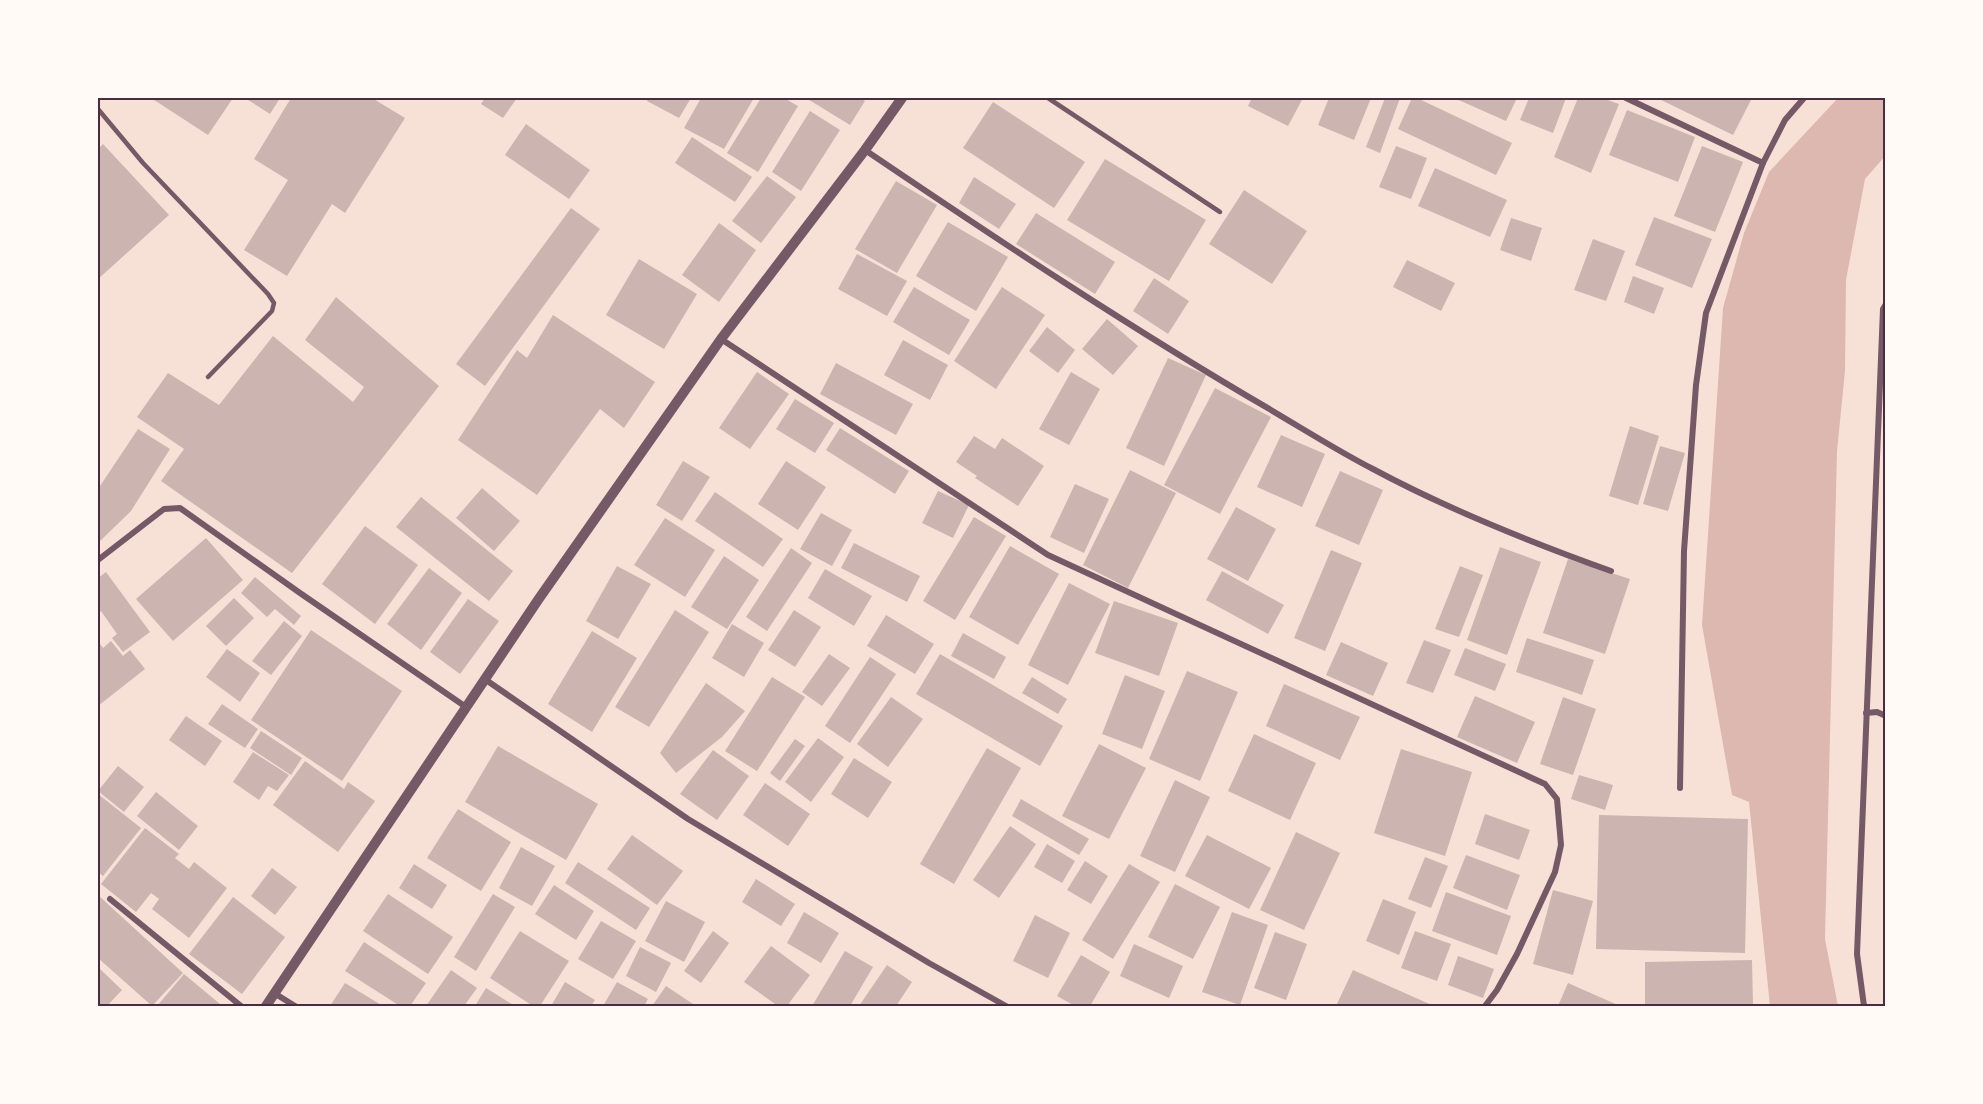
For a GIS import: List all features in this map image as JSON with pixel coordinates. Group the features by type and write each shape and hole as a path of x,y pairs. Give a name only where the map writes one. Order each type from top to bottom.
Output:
{"street":[{"path":"266,1006 538,600 722,339 902,98"},
{"path":"1626,98 1763,163"},
{"path":"1680,788 1684,551 1696,385 1706,313 1763,163 1785,120 1804,98"},
{"path":"865,150 999,241 1209,374 1373,469 1428,497 1524,540 1611,571"},
{"path":"1864,1006 1857,954 1883,309 1886,304"},
{"path":"722,339 1048,555 1545,784 1557,799 1561,845 1555,872 1516,954 1497,990 1485,1006"},
{"path":"98,560 164,509 180,508 466,707"},
{"path":"486,680 688,819 929,963 1006,1006"},
{"path":"1866,713 1877,712 1886,716"},
{"path":"110,899 241,1006"},
{"path":"274,993 295,1006"}],"lane":[{"path":"1048,98 1220,212"},
{"path":"98,109 143,163 274,303 272,311 208,377"}],"shaded area":[{"path":"1838,98 1885,98 1886,155 1865,179 1846,280 1845,371 1837,451 1825,939 1838,1006 1770,1006 1749,802 1732,795 1702,625 1723,308 1744,233 1769,172"}],"building":[{"path":"151,98 233,98 208,135"},
{"path":"245,98 280,98 270,114"},
{"path":"291,98 372,98 405,118 345,213 332,204 287,276 244,250 288,180 254,159"},
{"path":"485,98 517,98 503,118 481,104"},
{"path":"648,98 691,98 679,118 647,101"},
{"path":"701,98 754,98 724,149 684,128"},
{"path":"761,98 784,98 798,106 758,172 727,153"},
{"path":"806,98 859,98 865,101 850,125"},
{"path":"1252,98 1303,98 1288,126 1248,106"},
{"path":"1329,98 1371,98 1354,140 1318,125"},
{"path":"1385,98 1400,98 1380,153 1366,147"},
{"path":"1412,98 1417,98 1512,143 1496,175 1398,129"},
{"path":"1454,98 1517,98 1506,121"},
{"path":"1529,98 1566,98 1553,133 1520,120"},
{"path":"1578,98 1602,98 1619,104 1591,173 1554,157"},
{"path":"1657,98 1752,98 1733,135"},
{"path":"993,102 1085,162 1054,208 963,148"},
{"path":"1627,110 1695,137 1678,182 1609,155"},
{"path":"810,111 840,130 801,191 772,172"},
{"path":"526,124 590,170 569,199 505,155"},
{"path":"692,137 752,177 735,202 675,163"},
{"path":"103,144 169,215 98,279 98,149"},
{"path":"1396,146 1427,158 1411,199 1379,187"},
{"path":"1702,146 1743,162 1715,232 1674,216"},
{"path":"1105,159 1206,220 1169,281 1067,220"},
{"path":"1435,168 1507,200 1490,237 1418,206"},
{"path":"767,176 796,197 761,243 732,221"},
{"path":"974,177 1016,204 999,229 959,203"},
{"path":"896,181 937,205 897,273 855,249"},
{"path":"1244,190 1307,231 1272,284 1209,244"},
{"path":"571,208 600,229 485,386 456,364"},
{"path":"1036,213 1115,262 1095,294 1016,244"},
{"path":"1654,217 1712,239 1692,288 1635,265"},
{"path":"1511,218 1542,228 1531,261 1500,250"},
{"path":"948,222 1008,257 976,311 916,276"},
{"path":"719,223 756,250 719,302 682,275"},
{"path":"1593,239 1625,251 1606,301 1574,290"},
{"path":"857,254 907,281 887,316 838,289"},
{"path":"639,259 697,294 664,349 606,315"},
{"path":"1407,260 1455,283 1441,311 1393,287"},
{"path":"1633,276 1664,288 1654,314 1624,302"},
{"path":"1154,278 1189,301 1168,334 1133,311"},
{"path":"914,287 970,320 949,355 893,322"},
{"path":"1002,287 1045,315 996,389 954,361"},
{"path":"336,297 439,386 292,573 161,481 184,449 137,417 168,373 219,405 273,336 353,402 364,387 305,340"},
{"path":"553,315 655,382 624,428 600,409 537,495 458,440 517,350 527,358"},
{"path":"1107,319 1138,346 1113,375 1082,349"},
{"path":"1047,327 1075,350 1058,373 1029,351"},
{"path":"903,340 948,365 930,400 884,375"},
{"path":"1168,358 1206,375 1164,466 1126,448"},
{"path":"836,363 913,404 896,435 820,394"},
{"path":"757,372 789,394 750,449 719,428"},
{"path":"1071,372 1100,389 1069,445 1039,429"},
{"path":"1215,388 1271,417 1220,514 1164,485"},
{"path":"795,399 834,423 815,453 776,429"},
{"path":"1630,426 1659,436 1638,505 1609,496"},
{"path":"840,428 909,471 895,494 826,450"},
{"path":"138,429 170,449 131,511 98,543 98,489"},
{"path":"1281,435 1325,454 1302,507 1257,487"},
{"path":"974,436 995,449 1002,438 1044,466 1018,506 975,478 977,476 956,462"},
{"path":"1660,446 1685,453 1668,511 1643,504"},
{"path":"683,461 710,477 682,521 656,505"},
{"path":"786,461 826,487 798,530 758,504"},
{"path":"1130,470 1176,493 1128,588 1083,565"},
{"path":"1340,471 1383,490 1359,545 1315,526"},
{"path":"1075,484 1109,499 1084,553 1050,537"},
{"path":"482,488 520,521 494,551 456,518"},
{"path":"938,491 969,505 953,538 922,523"},
{"path":"715,492 783,539 763,567 695,521"},
{"path":"421,497 513,571 489,601 396,527"},
{"path":"1236,507 1276,529 1248,581 1207,559"},
{"path":"821,513 852,530 832,566 800,549"},
{"path":"974,517 1006,536 955,620 923,601"},
{"path":"665,518 715,550 685,597 634,565"},
{"path":"365,526 418,565 375,624 322,584"},
{"path":"206,538 243,580 173,641 136,599"},
{"path":"854,543 920,576 907,602 841,568"},
{"path":"1010,546 1059,574 1018,645 969,617"},
{"path":"1500,547 1541,562 1507,655 1467,640"},
{"path":"791,548 812,563 767,631 746,617"},
{"path":"1331,550 1362,563 1325,651 1294,638"},
{"path":"724,556 759,580 727,629 691,607"},
{"path":"1568,559 1630,579 1605,654 1543,633"},
{"path":"617,566 651,584 618,639 586,621"},
{"path":"1460,566 1483,575 1459,637 1435,629"},
{"path":"429,568 462,593 421,650 387,624"},
{"path":"825,569 872,596 854,626 808,598"},
{"path":"1222,571 1284,605 1268,634 1206,600"},
{"path":"106,572 150,632 123,652 112,638 117,634 101,611 98,614 98,578"},
{"path":"255,577 301,616 294,625 275,609 267,617 241,593"},
{"path":"1069,583 1110,604 1068,685 1028,665"},
{"path":"234,598 254,618 226,646 206,626"},
{"path":"468,599 499,621 460,674 430,652"},
{"path":"1114,601 1178,623 1159,676 1095,653"},
{"path":"675,610 709,632 649,727 615,707"},
{"path":"794,610 821,627 795,667 768,650"},
{"path":"886,615 934,644 915,674 867,646"},
{"path":"284,621 302,636 271,675 252,661"},
{"path":"732,624 764,643 744,677 712,658"},
{"path":"311,630 402,691 342,781 251,720"},
{"path":"592,631 637,658 592,732 548,704"},
{"path":"963,633 1006,657 994,679 951,656"},
{"path":"1527,638 1594,660 1582,695 1516,672"},
{"path":"1424,640 1451,650 1433,693 1406,683"},
{"path":"98,641 103,648 111,641 123,656 130,650 145,669 98,706"},
{"path":"1341,642 1388,663 1373,696 1326,675"},
{"path":"1465,648 1506,664 1495,691 1454,675"},
{"path":"227,649 260,673 240,702 206,677"},
{"path":"829,654 850,668 822,706 802,692"},
{"path":"940,654 1063,726 1040,766 916,694"},
{"path":"870,657 896,674 850,743 825,726"},
{"path":"1187,671 1238,692 1200,781 1149,759"},
{"path":"1125,675 1165,691 1142,749 1102,734"},
{"path":"772,677 805,697 757,771 725,751"},
{"path":"1032,677 1067,699 1058,714 1022,693"},
{"path":"706,683 745,711 722,737 676,773 660,753"},
{"path":"1284,684 1360,717 1340,760 1266,726"},
{"path":"1475,696 1535,722 1517,763 1457,737"},
{"path":"891,697 923,719 888,767 857,744"},
{"path":"1563,697 1596,709 1573,775 1540,764"},
{"path":"222,704 258,729 245,748 208,724"},
{"path":"186,716 222,741 205,766 169,740"},
{"path":"261,731 302,758 291,775 250,748"},
{"path":"1254,734 1316,763 1290,820 1228,791"},
{"path":"818,738 844,757 811,802 785,782"},
{"path":"795,739 805,746 780,781 770,773"},
{"path":"1099,744 1146,768 1109,839 1062,816"},
{"path":"498,746 598,804 566,860 465,802"},
{"path":"987,748 1021,768 954,884 920,864"},
{"path":"1401,749 1472,772 1445,856 1374,833"},
{"path":"713,750 749,776 717,820 680,794"},
{"path":"253,752 289,775 277,791 268,786 259,800 233,782"},
{"path":"854,758 892,782 868,818 831,794"},
{"path":"305,761 344,789 348,782 375,801 338,852 273,805"},
{"path":"118,766 144,787 124,812 98,791"},
{"path":"1579,775 1613,785 1605,810 1571,799"},
{"path":"1175,780 1210,797 1175,872 1140,856"},
{"path":"765,783 810,814 788,846 743,815"},
{"path":"156,792 198,826 179,850 137,816"},
{"path":"98,794 141,828 103,876 98,872"},
{"path":"1021,799 1089,839 1079,855 1012,816"},
{"path":"458,809 511,842 481,891 427,858"},
{"path":"1485,814 1530,830 1519,860 1475,844"},
{"path":"1599,815 1748,819 1745,953 1596,949"},
{"path":"1010,826 1036,844 999,898 973,880"},
{"path":"145,828 179,854 175,858 189,869 194,862 227,888 189,938 152,909 159,899 151,893 136,912 101,884"},
{"path":"1296,832 1340,853 1304,930 1260,910"},
{"path":"632,835 683,871 657,905 607,869"},
{"path":"1207,835 1271,868 1249,909 1185,876"},
{"path":"1047,844 1075,861 1062,883 1034,867"},
{"path":"521,847 555,866 532,906 499,888"},
{"path":"1466,855 1520,875 1507,910 1453,888"},
{"path":"1425,857 1448,866 1431,908 1408,899"},
{"path":"1085,861 1108,876 1091,904 1067,890"},
{"path":"578,862 650,908 636,930 565,883"},
{"path":"414,864 447,885 432,909 399,888"},
{"path":"1129,864 1160,882 1113,959 1082,940"},
{"path":"272,868 297,887 275,915 251,896"},
{"path":"756,879 795,904 781,926 742,902"},
{"path":"1175,884 1220,907 1193,959 1148,937"},
{"path":"554,885 594,911 576,940 535,914"},
{"path":"1553,890 1593,901 1573,975 1533,964"},
{"path":"1446,892 1511,916 1497,955 1432,931"},
{"path":"388,894 453,937 428,974 363,931"},
{"path":"493,894 515,907 476,971 454,957"},
{"path":"98,895 183,973 152,1006 98,958"},
{"path":"233,897 285,937 242,994 189,954"},
{"path":"1383,899 1416,912 1399,955 1366,941"},
{"path":"666,901 705,922 684,962 645,941"},
{"path":"804,912 839,933 821,963 787,943"},
{"path":"1232,912 1268,925 1240,1005 1202,992"},
{"path":"1035,915 1070,933 1048,978 1013,961"},
{"path":"601,921 636,941 613,979 578,959"},
{"path":"520,931 569,961 540,1006 533,1006 490,978"},
{"path":"713,931 729,943 701,983 684,971"},
{"path":"1415,931 1451,944 1437,981 1401,968"},
{"path":"1275,932 1307,944 1286,1000 1254,988"},
{"path":"364,942 426,983 410,1006 400,1006 345,971"},
{"path":"1134,944 1183,966 1169,998 1120,976"},
{"path":"771,946 810,975 787,1006 778,1006 744,982"},
{"path":"640,947 671,963 656,992 626,976"},
{"path":"845,951 873,967 850,1006 812,1006"},
{"path":"1081,955 1110,972 1090,1006 1075,1006 1057,996"},
{"path":"1458,956 1494,969 1483,998 1448,985"},
{"path":"1752,960 1753,1006 1645,1006 1645,962"},
{"path":"887,965 912,982 896,1006 859,1006"},
{"path":"98,967 122,990 107,1006 98,1006"},
{"path":"451,970 477,988 464,1006 426,1006"},
{"path":"1353,970 1434,1006 1336,1006"},
{"path":"184,974 220,1004 218,1006 157,1006"},
{"path":"565,982 595,1000 591,1006 551,1006"},
{"path":"617,982 648,999 644,1006 603,1006"},
{"path":"345,983 383,1006 330,1006"},
{"path":"1568,983 1620,1006 1558,1006"},
{"path":"666,986 693,1004 692,1006 652,1006"},
{"path":"486,988 515,1006 475,1006"}]}
